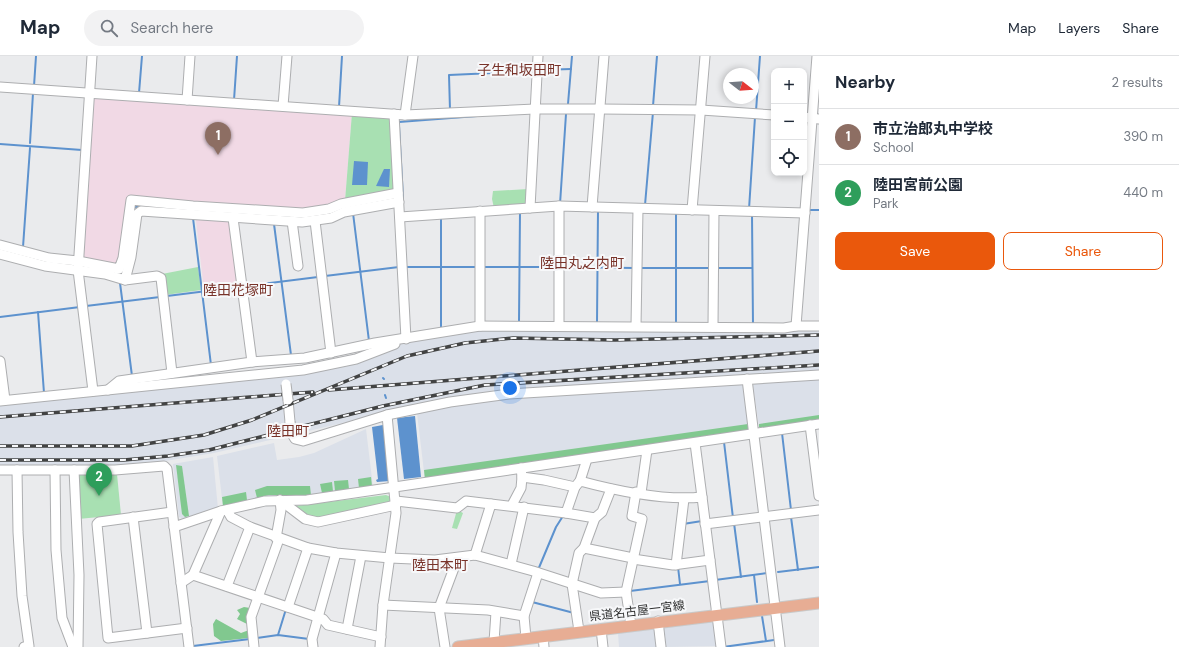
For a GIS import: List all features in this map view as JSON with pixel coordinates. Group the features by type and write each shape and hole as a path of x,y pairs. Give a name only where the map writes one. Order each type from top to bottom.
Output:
{"main road":[{"name":"県道名古屋一宮線","path":"458,647 476,646 526,638 543,642 579,632 658,621 819,603"}],"street":[{"path":"92,56 78,266 93,391"},
{"path":"187,100 190,56"},
{"path":"283,106 287,56"},
{"path":"405,115 413,56"},
{"path":"530,208 538,56"},
{"path":"592,207 604,56"},
{"path":"692,210 705,56"},
{"path":"796,326 818,58"},
{"path":"0,87 405,115 535,109 701,110 771,115"},
{"path":"394,114 406,339"},
{"path":"0,254 45,266 78,266 119,269 123,258 131,200 193,206 303,213 329,210 341,204 398,198"},
{"path":"125,280 132,257 137,214 141,211 233,218 315,221 331,218 344,212 398,198"},
{"path":"400,217 559,206 805,213"},
{"path":"559,206 559,326"},
{"path":"636,326 638,209"},
{"path":"480,211 480,326"},
{"path":"713,327 714,211"},
{"path":"233,218 252,362"},
{"path":"292,221 298,266"},
{"path":"315,221 331,353"},
{"path":"0,245 125,280 157,276 161,278 172,374"},
{"path":"108,390 119,381 252,362 305,358 375,343 480,326 784,328 796,326 819,326"},
{"path":"0,361 2,400 285,372 341,364 368,355 406,339"},
{"path":"285,372 292,434 295,439 302,440 387,415 450,402 509,394 819,375"},
{"path":"747,379 780,647"},
{"path":"380,647 383,605 396,503 387,415"},
{"path":"174,527 224,510 265,501 307,500 395,487 522,473 588,459 695,444 815,424 819,496"},
{"path":"695,444 721,647"},
{"path":"631,625 626,592 642,519 632,516 639,493 647,450"},
{"path":"566,513 588,459"},
{"path":"0,470 115,470 164,466 167,469 190,647"},
{"path":"17,470 18,532 22,596 29,646 24,647"},
{"path":"55,470 56,534 62,618 72,647"},
{"path":"74,470 79,575 78,647"},
{"path":"522,473 544,480 684,499 702,496"},
{"path":"512,505 521,488 522,473"},
{"path":"579,632 572,584 579,553 584,548 595,518 602,512 611,489"},
{"path":"676,565 684,499"},
{"path":"280,500 305,519 318,522 396,503 457,508 466,501 512,505 595,518"},
{"path":"254,647 251,617 278,538 281,510 280,500"},
{"path":"475,555 491,504"},
{"path":"510,564 524,507"},
{"path":"224,510 231,517 250,527 308,548 361,556 435,560 475,555 510,564 601,593 626,592"},
{"path":"182,584 193,575 224,510"},
{"path":"705,524 819,510"},
{"path":"172,512 99,522 97,524 108,638 187,628"},
{"path":"133,517 147,633"},
{"path":"227,586 250,527"},
{"path":"288,607 308,548"},
{"path":"584,548 633,559 676,565 710,560"},
{"path":"313,647 312,639 336,553"},
{"path":"347,629 361,556"},
{"path":"445,647 439,608 454,568 455,558"},
{"path":"526,638 524,616 538,573"},
{"path":"193,575 323,619 328,625 381,637"},
{"path":"383,605 496,612 524,616"},
{"path":"494,642 496,612"},
{"path":"658,621 661,647"},
{"path":"601,629 603,647"}],"shaded area":[{"path":"95,95 352,113 345,201 304,211 230,206 240,285 204,290 194,204 129,197 118,266 86,260 81,256 92,98"},
{"path":"479,328 819,328 819,370 510,389 449,398 214,453 159,462 119,465 0,466 0,404 46,398 235,382 241,379 356,362 408,341"},
{"path":"819,378 819,422 759,427 753,385 756,382"},
{"path":"740,383 743,386 749,429 425,480 417,413 449,406 508,398"},
{"path":"366,429 373,487 307,496 269,496 223,507 217,456 274,443 277,460 299,457 314,453"},
{"path":"213,457 218,509 184,519 179,517 173,464"},
{"path":"714,621 719,646 664,647 663,628"},
{"path":"657,628 660,647 619,647 618,633"}],"green space":[{"path":"352,113 391,116 396,189 391,193 345,201"},
{"path":"528,189 527,206 494,208 492,199 493,191"},
{"path":"198,267 201,290 165,295 162,274"},
{"path":"819,415 819,422 763,430 759,427 759,424"},
{"path":"748,424 749,429 746,433 425,480 424,470"},
{"path":"176,465 182,466 189,516 185,517 182,514"},
{"path":"80,474 117,474 121,515 78,519 78,478"},
{"path":"371,477 372,486 359,488 358,479"},
{"path":"348,480 349,489 335,491 334,481"},
{"path":"332,482 333,491 322,493 320,484"},
{"path":"267,486 310,486 311,495 269,495 257,498 255,490"},
{"path":"246,492 247,500 223,506 222,497"},
{"path":"386,495 391,497 392,503 318,519 307,516 295,506"},
{"path":"457,510 463,513 457,529 452,528"},
{"path":"244,607 250,608 247,624 237,619 240,614 237,610"},
{"path":"216,619 241,633 249,630 249,638 221,641 214,636 213,624"}],"water":[{"path":"354,161 368,162 367,185 352,185"},
{"path":"384,169 390,169 389,187 376,186"},
{"path":"415,416 421,477 404,479 397,418"},
{"path":"383,425 390,481 377,482 376,480 378,479 372,427"}],"waterway":[{"path":"34,86 36,56"},
{"path":"139,93 142,56"},
{"path":"234,100 237,56"},
{"path":"339,107 342,56"},
{"path":"568,104 572,56"},
{"path":"653,106 657,56"},
{"path":"756,111 760,56"},
{"path":"540,70 571,69"},
{"path":"450,110 449,75 534,71"},
{"path":"30,143 33,93"},
{"path":"645,205 653,112"},
{"path":"560,204 566,114"},
{"path":"399,122 477,116"},
{"path":"749,209 755,117"},
{"path":"399,126 402,198"},
{"path":"0,144 82,150"},
{"path":"23,247 30,148"},
{"path":"134,207 152,207"},
{"path":"597,323 598,210"},
{"path":"808,210 819,210"},
{"path":"519,322 520,212"},
{"path":"676,212 676,324"},
{"path":"353,213 369,341"},
{"path":"752,215 753,325"},
{"path":"193,218 211,365"},
{"path":"441,218 441,329"},
{"path":"274,224 291,355"},
{"path":"325,276 399,267"},
{"path":"405,267 477,267"},
{"path":"483,267 556,267"},
{"path":"562,267 634,268"},
{"path":"640,268 710,268"},
{"path":"717,268 752,268"},
{"path":"245,286 318,277"},
{"path":"120,283 132,376"},
{"path":"167,296 239,287"},
{"path":"86,306 160,297"},
{"path":"0,317 80,307"},
{"path":"38,312 44,393"},
{"path":"782,433 791,510"},
{"path":"724,442 733,518"},
{"path":"538,570 556,527 563,516"},
{"path":"791,517 798,570"},
{"path":"683,524 702,521"},
{"path":"734,523 741,577"},
{"path":"678,567 680,584"},
{"path":"778,572 819,567"},
{"path":"715,580 767,573"},
{"path":"754,575 757,602"},
{"path":"630,591 710,581"},
{"path":"532,602 574,613"},
{"path":"278,635 286,609"},
{"path":"762,616 766,641"},
{"path":"257,638 278,635 309,639"},
{"path":"193,646 250,639"},
{"path":"723,647 774,640"}],"railway":[{"path":"0,446 132,446 204,435 252,420 407,356 465,343 513,338 615,340 819,335"},
{"path":"329,390 819,351"},
{"path":"0,460 124,460 209,450 383,406 485,385 819,365"},
{"path":"0,417 313,392"}],"place":[{"name":"市立治郎丸中学校","path":"218,155"},
{"name":"陸田宮前公園","path":"99,496"}],"district":[{"name":"子生和坂田町","path":"519,70"},
{"name":"陸田丸之内町","path":"582,263"},
{"name":"陸田花塚町","path":"238,290"},
{"name":"陸田町","path":"288,431"},
{"name":"陸田本町","path":"440,565"}]}
